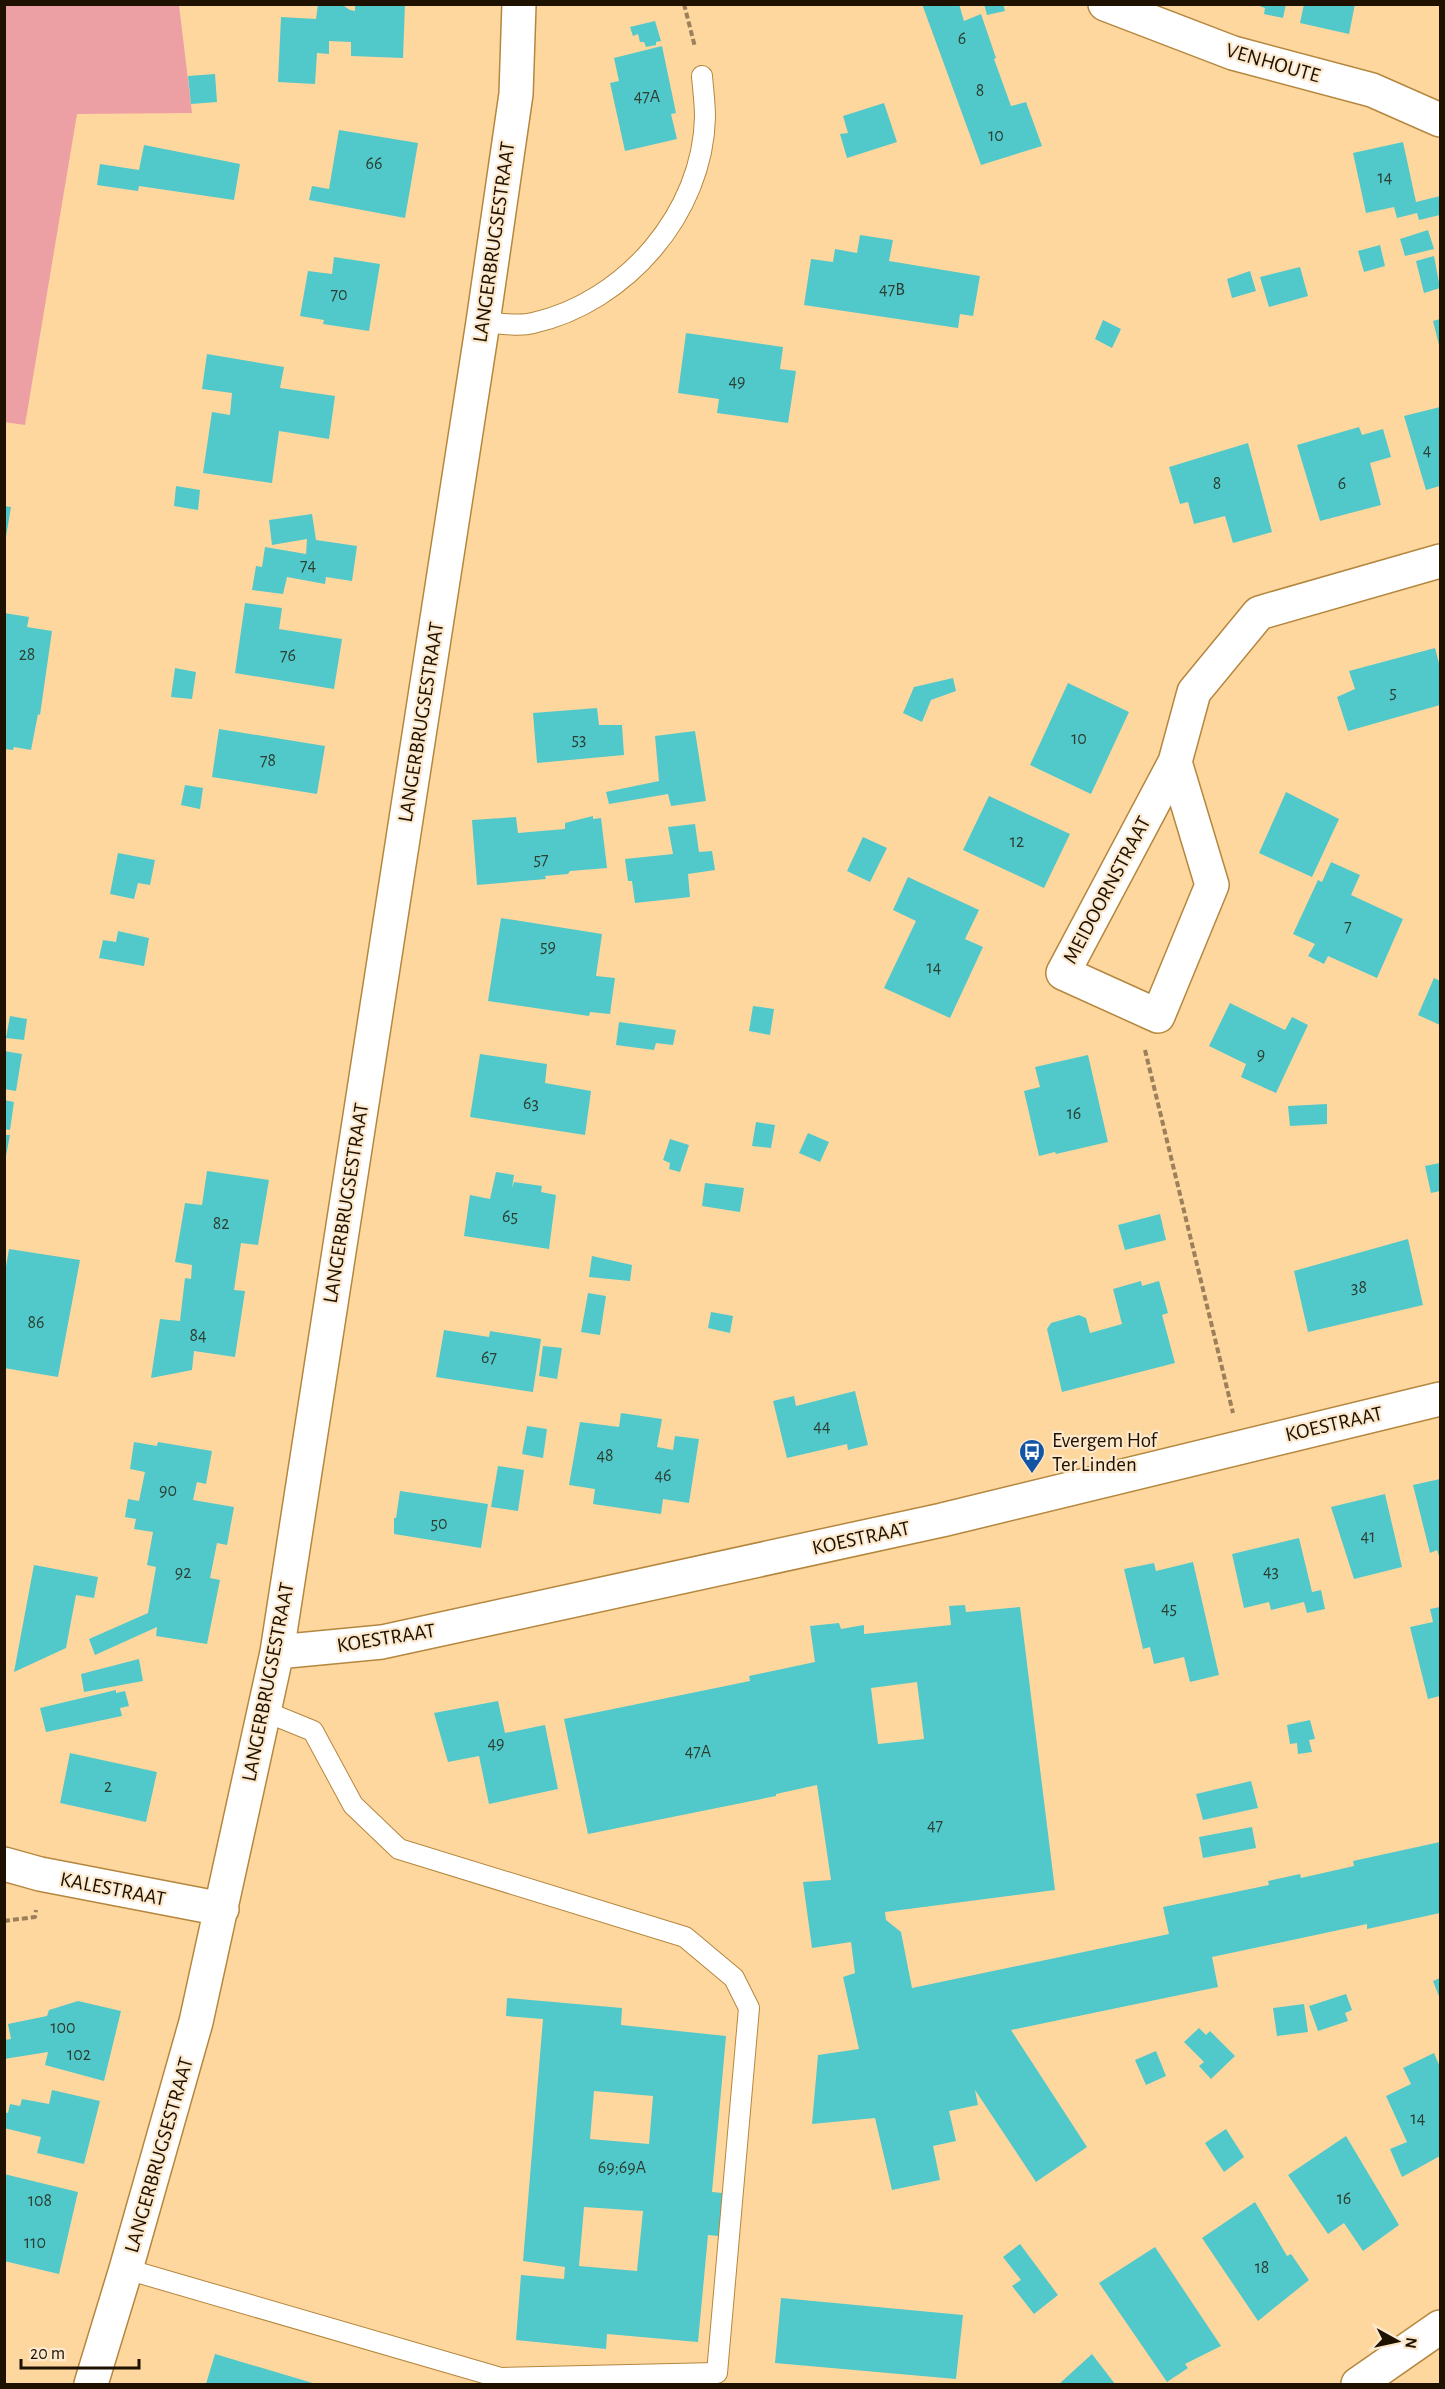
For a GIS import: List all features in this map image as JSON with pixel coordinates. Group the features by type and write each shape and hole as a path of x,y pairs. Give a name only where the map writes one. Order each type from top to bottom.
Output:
{"street":[{"name":"LANGERBRUGSESTRAAT","path":"91,2385 196,2022 277,1652 483,322 516,94 519,4"},
{"name":"VENHOUTE","path":"1105,4 1233,53 1372,90 1440,120"},
{"name":"MEIDOORNSTRAAT","path":"1175,762 1212,885 1158,1016 1063,973 1175,762 1194,692 1259,613 1440,561"},
{"name":"KOESTRAAT","path":"277,1652 382,1642 942,1520 1440,1399"},
{"name":"KALESTRAAT","path":"4,1864 40,1874 222,1910"},
{"path":"1358,2385 1440,2327"}],"lane":[{"path":"483,322 531,324 567,312 604,293 639,264 666,232 686,198 700,156 705,117 702,76"},
{"path":"126,2269 501,2378 717,2373 749,2008 734,1978 685,1937 399,1849 353,1805 313,1731 264,1711"}],"path":[{"path":"684,4 702,76"},
{"path":"1135,1005 1241,1446"},
{"path":"4,1921 35,1917"}],"shaded area":[{"path":"4,5 179,5 192,113 77,114 25,425 4,422"}],"building":[{"path":"318,4 341,4 355,11 355,4 405,4 403,58 351,56 351,42 329,41 329,54 317,53 315,84 278,82 281,17 316,19"},
{"path":"922,4 959,4 964,21 981,14 1011,106 1026,102 1042,146 981,165"},
{"path":"984,4 1003,4 1005,11 987,15"},
{"path":"1254,4 1286,4 1283,18 1264,14 1265,8"},
{"path":"1304,4 1355,4 1349,34 1300,23"},
{"path":"655,21 661,41 656,42 656,45 646,47 644,42 640,42 638,34 633,36 630,27"},
{"path":"662,46 676,113 671,114 677,139 625,151 610,83 619,81 614,58"},
{"path":"215,74 217,102 191,104 188,76"},
{"path":"884,103 897,142 847,158 840,134 848,133 843,116"},
{"path":"339,130 418,143 405,218 309,200 312,186 329,189"},
{"path":"1403,142 1416,202 1440,196 1440,215 1419,220 1417,213 1397,218 1394,207 1366,213 1353,153"},
{"path":"144,145 240,164 234,200 139,186 138,191 97,185 100,164 139,170"},
{"path":"1428,230 1434,249 1405,256 1400,239"},
{"path":"860,235 893,240 889,261 980,276 973,316 960,314 958,328 804,305 811,259 833,262 835,249 857,253"},
{"path":"1380,245 1385,266 1364,272 1358,251"},
{"path":"1434,256 1440,288 1424,293 1416,261"},
{"path":"334,257 380,264 369,331 323,324 324,320 300,316 308,271 332,274"},
{"path":"1300,267 1308,296 1269,307 1260,277"},
{"path":"1250,271 1256,291 1232,298 1227,279"},
{"path":"1440,319 1440,349 1433,321"},
{"path":"1103,320 1121,329 1112,348 1095,339"},
{"path":"686,333 783,347 780,369 796,371 788,423 717,413 719,399 678,393"},
{"path":"207,354 284,367 280,388 335,396 329,439 279,431 272,483 203,473 212,412 230,415 232,393 202,389"},
{"path":"1440,407 1440,486 1426,490 1404,416"},
{"path":"1359,427 1362,435 1383,429 1391,457 1370,463 1381,505 1320,521 1297,445"},
{"path":"1248,443 1272,532 1233,543 1225,516 1194,524 1188,502 1180,504 1169,467"},
{"path":"176,486 200,490 198,510 174,506"},
{"path":"4,506 11,507 6,537 4,537"},
{"path":"312,514 316,540 357,546 352,581 326,577 325,584 287,577 283,594 252,590 256,566 262,567 265,547 306,554 307,539 272,545 269,520"},
{"path":"245,603 282,608 279,629 342,639 334,689 235,673"},
{"path":"4,613 29,617 27,627 52,631 40,715 38,714 31,750 14,747 13,750 4,749"},
{"path":"1435,648 1440,667 1440,705 1348,731 1337,697 1355,689 1349,671"},
{"path":"175,668 196,672 192,699 171,697"},
{"path":"953,678 956,691 931,700 922,722 903,713 914,687"},
{"path":"1068,683 1129,712 1091,794 1030,765"},
{"path":"597,708 599,725 622,725 624,755 537,763 533,713"},
{"path":"219,729 325,746 317,794 212,777"},
{"path":"695,731 706,801 671,806 668,794 609,804 606,792 659,781 655,736"},
{"path":"185,785 203,788 200,809 181,805"},
{"path":"1286,792 1339,819 1312,877 1259,853"},
{"path":"989,796 1070,834 1044,888 963,850"},
{"path":"593,816 593,819 601,818 607,868 570,871 568,874 545,876 546,879 477,885 472,820 516,817 518,833 565,829 565,823"},
{"path":"695,824 699,852 712,851 715,870 688,874 690,897 635,903 632,881 628,881 625,859 673,854 668,827"},
{"path":"863,837 887,848 870,882 847,871"},
{"path":"118,853 155,860 150,885 138,883 134,899 110,894"},
{"path":"1331,862 1360,875 1351,895 1403,919 1377,978 1328,956 1324,964 1308,956 1315,944 1293,934 1318,880 1322,882"},
{"path":"908,877 979,910 965,939 983,947 950,1018 884,988 916,921 893,910"},
{"path":"501,918 602,934 596,976 615,978 610,1014 590,1012 589,1016 488,1001"},
{"path":"118,931 149,938 144,966 99,958 103,940 116,942"},
{"path":"1434,978 1440,981 1440,1025 1418,1015"},
{"path":"1230,1003 1285,1030 1292,1017 1308,1025 1276,1093 1241,1077 1246,1064 1209,1046"},
{"path":"753,1006 774,1009 770,1035 749,1031"},
{"path":"10,1016 27,1019 24,1040 6,1038"},
{"path":"619,1022 676,1030 673,1045 656,1043 654,1050 616,1045"},
{"path":"4,1051 22,1054 16,1091 4,1089"},
{"path":"480,1054 547,1064 545,1083 591,1091 585,1135 470,1117"},
{"path":"1088,1055 1108,1142 1039,1156 1024,1091 1040,1087 1035,1067"},
{"path":"4,1100 14,1102 10,1130 4,1129"},
{"path":"1327,1104 1327,1124 1290,1126 1288,1106"},
{"path":"756,1122 775,1125 771,1148 752,1146"},
{"path":"808,1133 829,1142 820,1162 799,1153"},
{"path":"4,1135 10,1135 6,1156 4,1156"},
{"path":"670,1139 689,1145 680,1172 669,1169 670,1163 663,1160"},
{"path":"1440,1163 1440,1191 1431,1193 1425,1166"},
{"path":"207,1171 269,1180 258,1245 241,1243 234,1290 245,1291 235,1357 194,1351 192,1370 151,1378 160,1319 180,1321 185,1278 191,1279 192,1265 175,1262 185,1203 202,1205"},
{"path":"496,1172 514,1175 512,1188 514,1182 542,1186 541,1192 556,1195 549,1249 464,1236 470,1195 490,1199"},
{"path":"705,1183 744,1188 740,1212 702,1206"},
{"path":"1160,1214 1166,1240 1125,1250 1118,1225"},
{"path":"1408,1239 1423,1305 1308,1332 1294,1271"},
{"path":"9,1249 80,1260 58,1377 4,1368 4,1278"},
{"path":"592,1256 632,1265 630,1281 589,1277"},
{"path":"1141,1281 1142,1286 1159,1281 1168,1313 1162,1315 1175,1363 1062,1392 1047,1329 1051,1323 1079,1315 1086,1318 1090,1333 1122,1324 1113,1289"},
{"path":"588,1293 606,1296 600,1335 581,1332"},
{"path":"711,1312 733,1316 730,1333 708,1328"},
{"path":"444,1330 489,1337 490,1331 541,1339 533,1392 436,1377"},
{"path":"543,1346 562,1348 557,1379 539,1376"},
{"path":"855,1391 868,1445 848,1450 847,1444 787,1458 773,1401 794,1396 796,1406"},
{"path":"621,1413 662,1419 657,1447 673,1450 675,1436 699,1439 689,1503 663,1499 661,1514 593,1504 595,1489 569,1485 580,1422 619,1427"},
{"path":"527,1426 547,1429 543,1458 522,1454"},
{"path":"134,1442 157,1446 158,1442 212,1451 206,1484 197,1482 193,1500 234,1507 227,1545 217,1543 210,1578 220,1580 207,1644 156,1636 157,1627 95,1655 89,1639 148,1613 156,1567 147,1565 153,1532 134,1529 136,1519 125,1517 128,1499 139,1501 145,1472 130,1469"},
{"path":"498,1466 524,1470 518,1511 491,1507"},
{"path":"1440,1479 1440,1559 1437,1550 1430,1553 1413,1485"},
{"path":"400,1491 488,1504 481,1548 394,1534 394,1518 396,1518"},
{"path":"1385,1494 1402,1567 1354,1579 1331,1507"},
{"path":"1299,1538 1312,1592 1321,1590 1325,1609 1307,1613 1304,1602 1271,1610 1269,1602 1244,1608 1232,1554"},
{"path":"1193,1562 1219,1675 1190,1682 1184,1657 1154,1664 1150,1647 1143,1649 1124,1569 1154,1563 1156,1571"},
{"path":"34,1565 98,1577 94,1598 76,1595 66,1648 14,1672"},
{"path":"965,1605 966,1612 1020,1607 1055,1890 885,1912 886,1920 901,1932 912,1988 1169,1934 1163,1907 1269,1885 1268,1881 1300,1874 1301,1878 1354,1866 1353,1861 1440,1842 1440,1913 1367,1929 1367,1924 1212,1957 1218,1987 1011,2030 1087,2147 1036,2182 975,2090 978,2105 949,2111 956,2141 933,2146 940,2180 892,2190 875,2118 812,2124 818,2055 859,2049 843,1977 855,1973 851,1942 812,1948 803,1882 831,1880 817,1785 776,1794 776,1796 588,1834 564,1719 750,1681 749,1676 815,1662 810,1626 839,1623 841,1629 864,1625 864,1634 951,1625 949,1606","holes":["917,1682 924,1739 878,1744 871,1688"]},
{"path":"1440,1607 1440,1696 1428,1699 1410,1627 1433,1622 1430,1609"},
{"path":"139,1659 143,1681 84,1692 81,1674"},
{"path":"116,1690 116,1693 125,1691 129,1706 120,1708 122,1716 46,1732 40,1708"},
{"path":"498,1701 505,1733 545,1725 558,1789 489,1804 479,1756 448,1762 434,1713"},
{"path":"1310,1720 1315,1739 1309,1740 1312,1752 1298,1754 1297,1743 1290,1744 1287,1725"},
{"path":"70,1753 157,1772 146,1822 60,1803"},
{"path":"1251,1781 1258,1808 1203,1820 1196,1794"},
{"path":"1252,1827 1256,1848 1203,1858 1199,1837"},
{"path":"1440,1978 1440,1999 1433,1981"},
{"path":"1346,1994 1352,2010 1345,2013 1348,2021 1318,2031 1309,2006"},
{"path":"507,1998 622,2008 621,2025 726,2036 712,2192 733,2194 729,2237 708,2235 698,2342 607,2334 606,2349 516,2340 521,2275 564,2279 565,2267 523,2261 543,2019 506,2016","holes":["594,2091 653,2096 649,2144 590,2139","584,2207 643,2211 637,2271 579,2266"]},
{"path":"78,2001 121,2011 104,2081 45,2065 48,2052 4,2059 4,2040 11,2039 8,2024 47,2016 49,2010"},
{"path":"1304,2004 1308,2032 1277,2036 1273,2008"},
{"path":"1199,2028 1206,2035 1210,2031 1235,2056 1211,2079 1199,2066 1204,2062 1184,2042"},
{"path":"1156,2051 1166,2076 1146,2085 1135,2060"},
{"path":"1434,2053 1440,2067 1440,2156 1402,2177 1390,2149 1407,2142 1386,2096 1411,2084 1403,2068"},
{"path":"52,2090 100,2101 84,2164 37,2153 41,2137 4,2128 4,2112 8,2113 10,2104 20,2106 22,2099 49,2104"},
{"path":"1226,2129 1244,2157 1224,2172 1205,2143"},
{"path":"1346,2136 1399,2225 1363,2251 1344,2223 1328,2234 1288,2175"},
{"path":"4,2174 78,2192 59,2274 4,2261"},
{"path":"1255,2202 1287,2256 1291,2254 1309,2280 1258,2321 1202,2238"},
{"path":"1020,2244 1058,2295 1034,2314 1012,2286 1021,2280 1003,2257"},
{"path":"1155,2247 1221,2346 1185,2364 1188,2368 1167,2382 1099,2283"},
{"path":"781,2298 963,2315 956,2379 775,2363"},
{"path":"215,2354 316,2384 206,2384"},
{"path":"1092,2354 1115,2384 1059,2384"}],"place":[{"name":"Evergem Hof Ter Linden","path":"1032,1475"}]}
